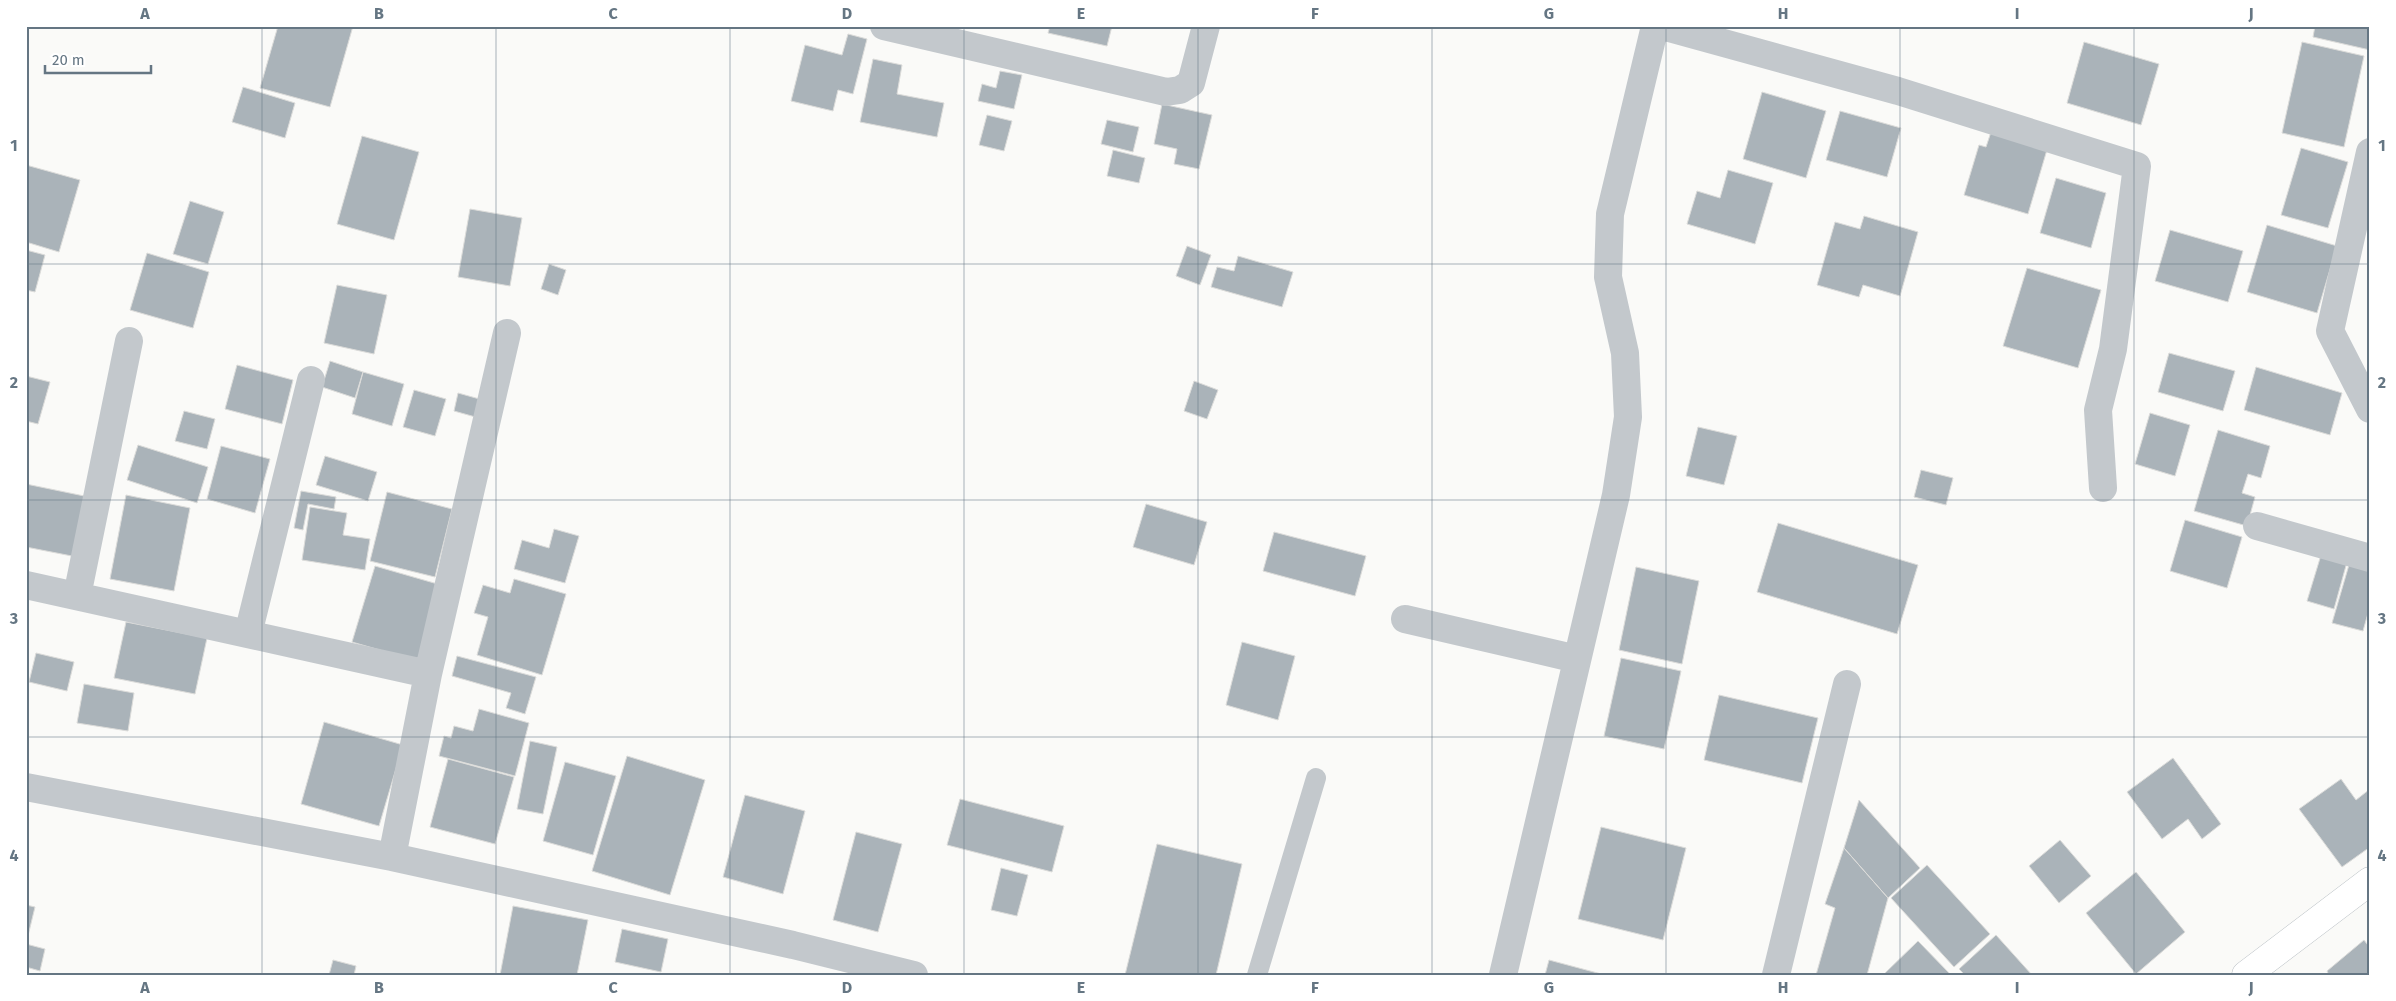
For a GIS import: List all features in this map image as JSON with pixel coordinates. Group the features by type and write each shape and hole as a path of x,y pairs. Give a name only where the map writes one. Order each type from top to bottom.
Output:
{"street":[{"path":"884,26 1166,92 1180,90 1191,82 1206,26"},
{"path":"1503,975 1616,494 1628,417 1625,353 1608,277 1610,214 1655,26"},
{"path":"1662,26 1898,92 2137,166 2113,349 2098,410 2103,488"},
{"path":"2370,152 2330,331 2370,409"},
{"path":"392,857 428,674 507,333"},
{"path":"77,596 129,341"},
{"path":"248,634 311,380"},
{"path":"2257,526 2370,558"},
{"path":"26,585 428,674"},
{"path":"1405,619 1577,659"},
{"path":"1776,975 1847,684"},
{"path":"26,787 392,857 793,945 914,975"},
{"path":"2246,975 2370,882"}],"lane":[{"path":"1257,975 1316,778"}],"building":[{"path":"278,26 353,26 330,107 260,88"},
{"path":"1050,26 1112,26 1107,46 1048,33"},
{"path":"2315,26 2370,26 2370,50 2313,37"},
{"path":"848,34 867,39 853,94 838,90 833,111 791,101 805,45 842,55"},
{"path":"2084,42 2159,64 2141,125 2067,103"},
{"path":"2302,42 2364,56 2344,147 2282,133"},
{"path":"873,59 902,65 897,94 944,103 937,137 860,122"},
{"path":"1000,71 1022,75 1014,109 978,101 982,84 996,88"},
{"path":"243,87 295,103 285,138 232,122"},
{"path":"1762,92 1826,111 1806,178 1743,159"},
{"path":"1162,104 1212,115 1199,169 1174,164 1177,149 1154,144"},
{"path":"1840,111 1901,128 1887,177 1826,160"},
{"path":"987,115 1012,121 1004,151 979,145"},
{"path":"1107,120 1139,127 1133,152 1101,144"},
{"path":"1993,126 2049,143 2028,214 1964,195 1979,145 1986,147"},
{"path":"362,136 419,152 394,240 337,224"},
{"path":"2301,148 2348,162 2328,228 2281,215"},
{"path":"1113,150 1145,158 1139,183 1107,176"},
{"path":"26,165 80,180 59,252 26,242"},
{"path":"1728,170 1773,183 1755,244 1687,224 1697,191 1720,198"},
{"path":"2056,178 2106,193 2091,248 2040,233"},
{"path":"190,201 224,212 208,264 173,254"},
{"path":"470,209 522,218 510,286 458,277"},
{"path":"1864,216 1918,232 1900,296 1863,285 1859,297 1817,285 1835,222 1860,229"},
{"path":"2267,225 2337,246 2317,313 2247,292"},
{"path":"2170,230 2243,251 2228,302 2155,281"},
{"path":"1187,246 1211,255 1200,285 1176,276"},
{"path":"26,250 45,255 35,292 26,290"},
{"path":"147,253 209,272 193,328 130,310"},
{"path":"1238,256 1293,272 1282,307 1211,287 1217,267 1234,271"},
{"path":"549,264 566,270 558,295 541,289"},
{"path":"2027,268 2101,290 2078,368 2003,346"},
{"path":"337,285 387,295 374,354 324,343"},
{"path":"2169,353 2235,371 2223,411 2158,392"},
{"path":"330,361 363,372 355,398 322,387"},
{"path":"237,365 293,380 282,424 225,409"},
{"path":"2256,367 2342,393 2330,435 2244,410"},
{"path":"363,372 404,384 392,426 352,414"},
{"path":"26,376 50,382 38,424 26,421"},
{"path":"1194,381 1218,390 1207,419 1184,411"},
{"path":"414,390 446,399 435,436 403,427"},
{"path":"458,393 483,400 479,418 454,411"},
{"path":"184,411 215,419 207,449 175,441"},
{"path":"2150,413 2190,425 2175,476 2135,464"},
{"path":"1698,427 1737,436 1724,485 1686,476"},
{"path":"2218,430 2270,446 2261,478 2248,474 2242,493 2255,497 2247,526 2194,511"},
{"path":"138,445 208,467 197,503 127,480"},
{"path":"221,446 270,459 255,513 207,499"},
{"path":"325,456 377,472 368,501 316,485"},
{"path":"1921,470 1953,478 1946,505 1914,497"},
{"path":"26,484 89,497 77,557 26,547"},
{"path":"301,491 336,497 334,509 308,504 303,530 294,528"},
{"path":"387,492 452,509 435,577 370,561"},
{"path":"126,495 190,508 174,591 110,579"},
{"path":"1146,504 1207,522 1194,565 1133,547"},
{"path":"310,507 347,513 343,535 370,539 365,570 302,560"},
{"path":"2185,520 2242,537 2227,588 2170,571"},
{"path":"1778,523 1918,565 1897,634 1757,592"},
{"path":"554,529 579,536 565,583 514,569 522,540 549,548"},
{"path":"1274,532 1366,556 1355,596 1263,571"},
{"path":"2321,555 2347,562 2334,609 2307,601"},
{"path":"2351,558 2370,564 2370,606 2363,631 2332,623"},
{"path":"375,566 441,585 418,661 352,642"},
{"path":"1636,567 1699,581 1682,664 1619,650"},
{"path":"514,579 566,594 542,675 477,655 488,617 474,613 483,585 510,593"},
{"path":"126,622 207,638 195,694 114,678"},
{"path":"1242,642 1295,656 1278,720 1226,705"},
{"path":"36,653 74,662 67,691 29,682"},
{"path":"457,656 536,677 525,714 506,708 511,693 452,676"},
{"path":"1621,658 1681,671 1664,749 1604,736"},
{"path":"84,684 134,693 128,731 77,723"},
{"path":"1719,695 1818,718 1802,783 1704,760"},
{"path":"479,709 529,723 515,776 439,756 444,736 451,738 454,726 473,731"},
{"path":"324,722 403,745 379,826 301,804"},
{"path":"530,741 557,747 543,814 517,809"},
{"path":"627,756 705,780 670,895 592,871"},
{"path":"2173,758 2221,824 2202,839 2188,819 2162,839 2127,792"},
{"path":"448,759 514,777 495,844 430,827"},
{"path":"565,762 616,776 593,855 543,841"},
{"path":"2341,779 2356,800 2370,789 2370,847 2342,867 2299,809"},
{"path":"745,795 805,811 783,894 723,877"},
{"path":"960,799 1064,826 1052,872 947,845"},
{"path":"1859,800 1920,868 1888,898 1844,848"},
{"path":"1601,827 1686,848 1663,940 1578,919"},
{"path":"856,832 902,844 878,932 833,920"},
{"path":"2060,840 2091,876 2059,903 2029,866"},
{"path":"1157,844 1242,864 1216,975 1125,975"},
{"path":"1844,848 1888,898 1867,975 1816,975 1835,908 1825,904"},
{"path":"1927,865 1990,934 1954,967 1891,898"},
{"path":"1001,868 1028,875 1017,916 991,910"},
{"path":"2136,872 2185,932 2136,974 2086,913"},
{"path":"26,905 35,907 26,944"},
{"path":"513,906 588,920 577,975 500,975"},
{"path":"622,929 668,939 661,972 615,962"},
{"path":"1996,935 2032,975 1965,975 1959,969"},
{"path":"2364,940 2370,948 2370,975 2329,975 2327,971"},
{"path":"1918,941 1951,975 1883,975"},
{"path":"26,944 45,949 40,971 26,967"},
{"path":"333,960 356,966 354,975 329,975"},
{"path":"1549,960 1605,975 1545,975"}]}
